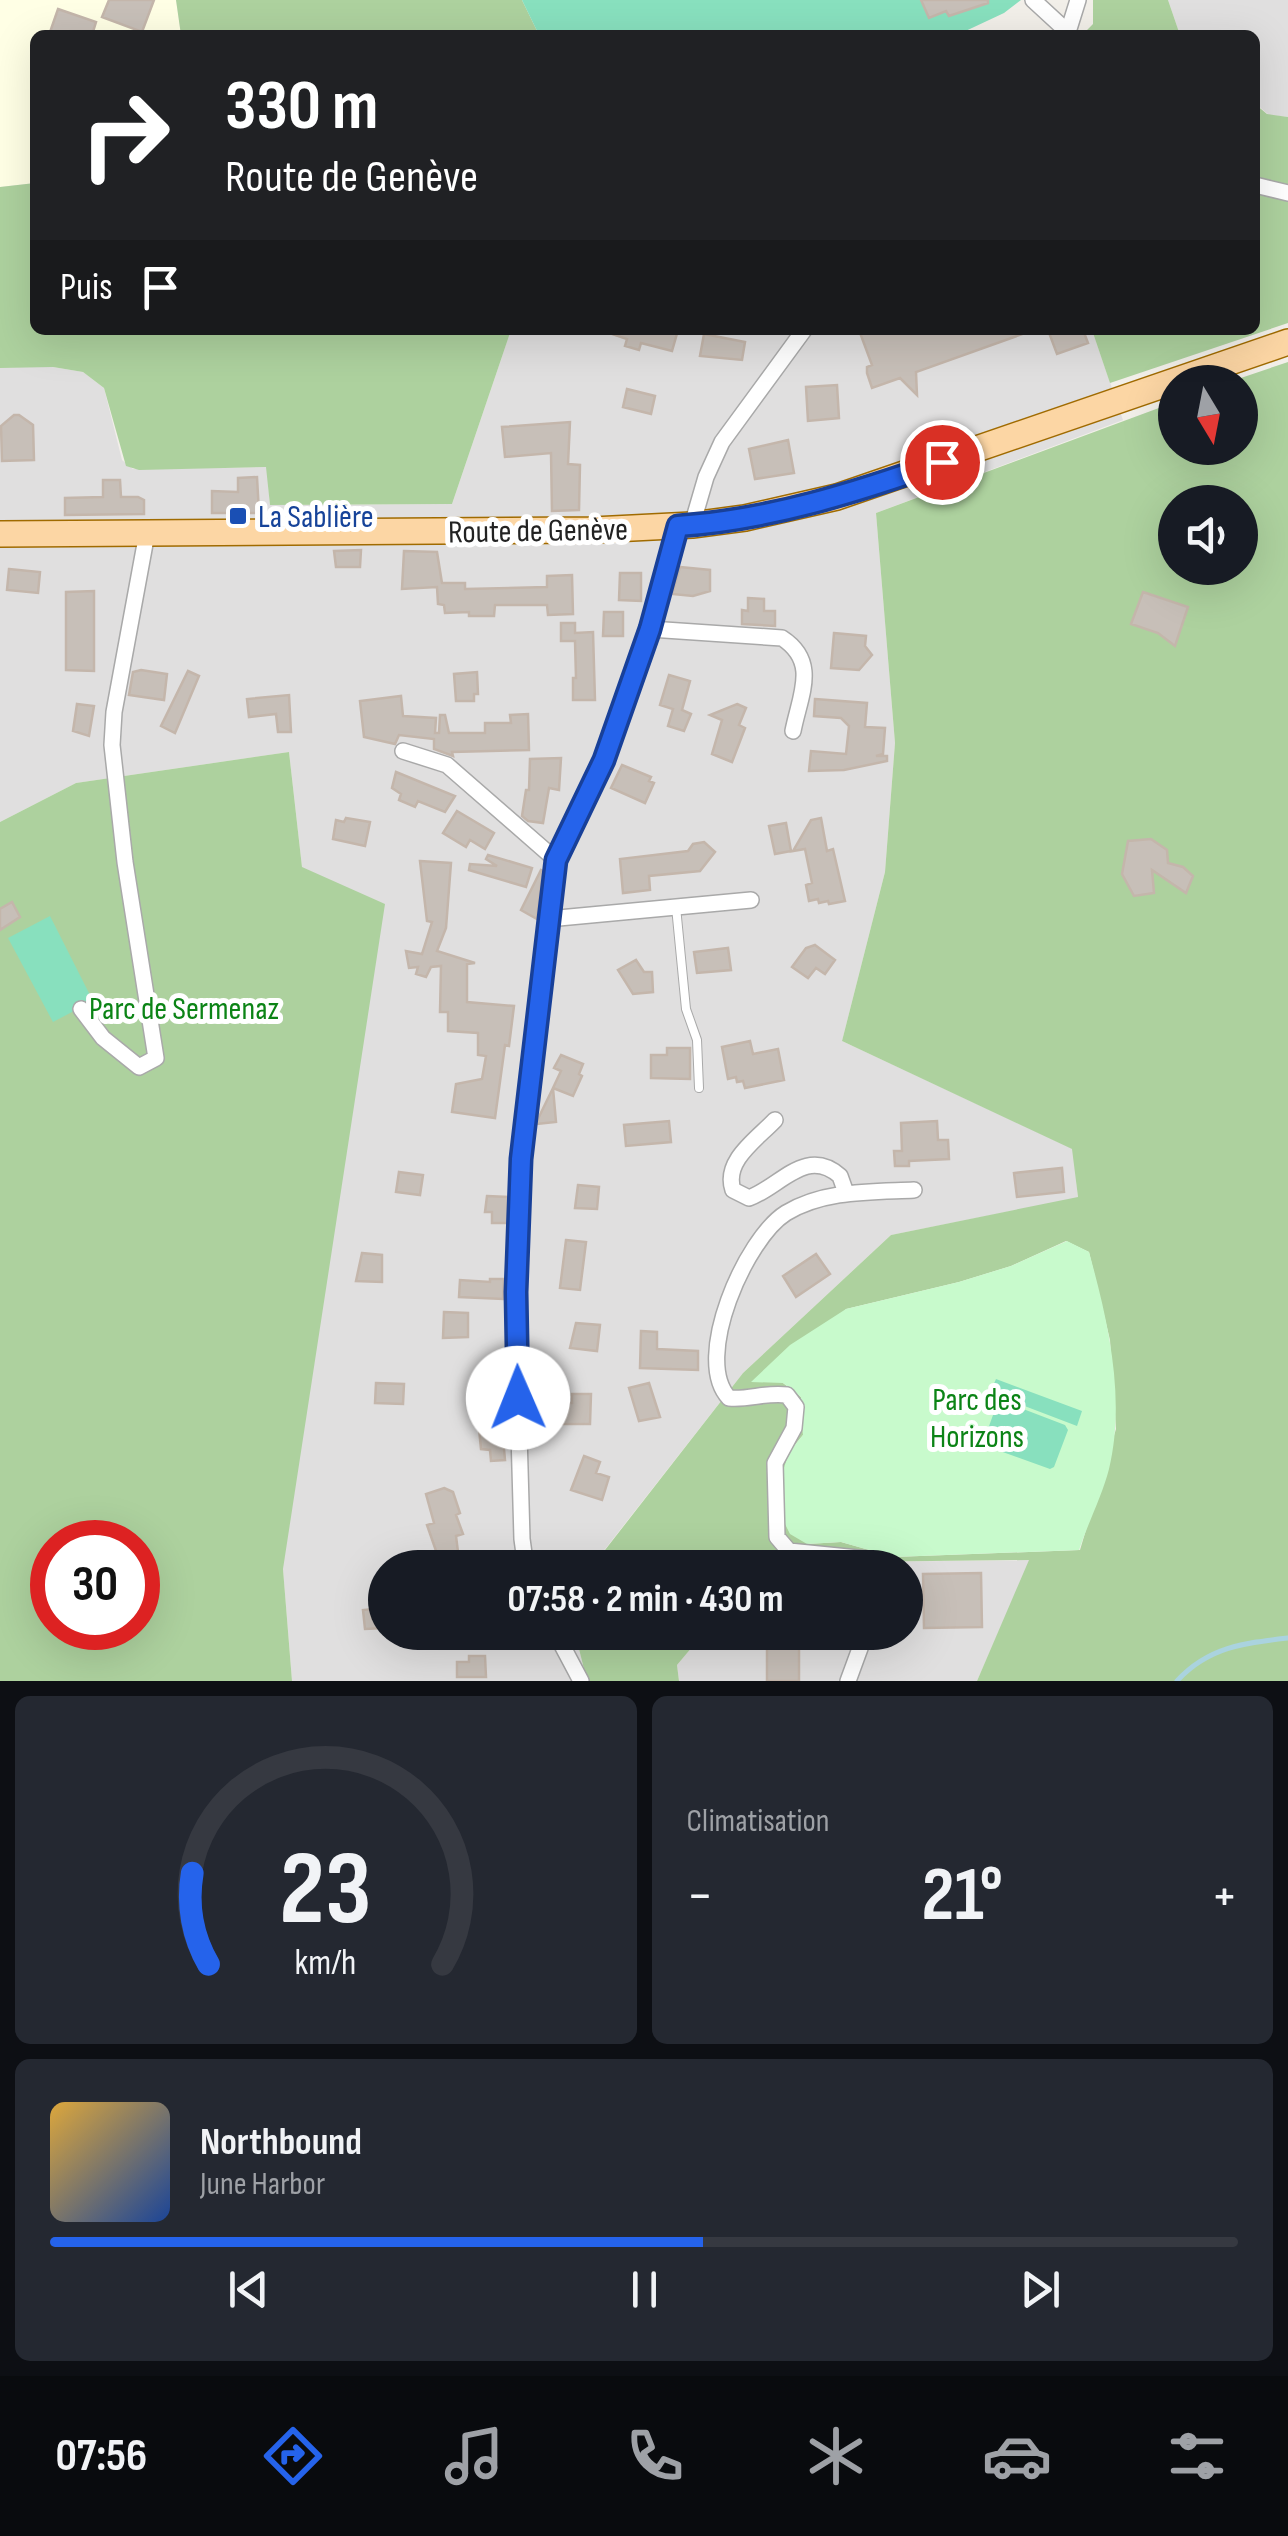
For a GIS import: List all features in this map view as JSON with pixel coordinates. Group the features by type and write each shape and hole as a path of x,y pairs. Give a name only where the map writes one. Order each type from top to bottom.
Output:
{"main road":[{"name":"Route de Genève","path":"0,534 593,530 685,526 745,518 837,498 1288,342"}],"street":[{"path":"1033,0 1064,30"},
{"path":"1069,30 1078,0"},
{"path":"1260,186 1288,192"},
{"path":"524,1550 516,1292 521,1159 556,860 604,760 685,526 722,442 800,335"},
{"path":"81,1008 103,1038 138,1067 156,1058 112,745 114,712 147,534"},
{"path":"650,629 782,638 794,646 805,670 793,732"},
{"path":"403,751 447,765 556,860"},
{"path":"548,919 751,900"},
{"path":"775,1120 736,1160 730,1182 733,1190 749,1198 796,1168 821,1166 840,1176 846,1193"},
{"path":"788,1550 776,1537 774,1463 794,1428 796,1407 787,1395 770,1392 743,1400 729,1398 722,1390 719,1342 734,1287 764,1231 798,1208 846,1193 914,1190"},
{"path":"565,1650 581,1681"},
{"path":"848,1681 859,1650"}],"lane":[{"path":"676,907 686,1010 697,1040 699,1088"}],"shaded area":[{"path":"0,0 176,0 180,30 30,30 30,184 0,187"},
{"path":"1168,0 1288,0 1288,117 1269,115 1260,107 1260,30 1178,30"},
{"path":"509,335 1094,335 1123,420 876,513 895,743 885,872 842,1041 1073,1149 1078,1198 891,1235 743,1373 604,1550 368,1550 368,1650 579,1650 587,1681 292,1681 283,1569 302,867 289,752 76,783 0,822 0,367 53,367 83,372 104,388 122,460 133,469 267,467 270,505 452,504"},
{"path":"1030,1560 977,1681 679,1681 677,1665 690,1650 923,1650 923,1561"}],"green space":[{"path":"176,0 522,0 537,30 180,30"},
{"path":"522,0 1021,0 968,30 537,30"},
{"path":"1093,0 1168,0 1178,30 1087,30 1093,24"},
{"path":"1260,108 1267,114 1288,117 1288,323 1260,332"},
{"path":"30,184 30,335 509,335 452,504 270,505 266,467 139,470 126,466 104,388 83,372 53,367 0,368 0,187"},
{"path":"1094,335 1252,335 1158,365 1110,383"},
{"path":"1288,362 1288,1681 977,1681 1029,1560 923,1561 923,1556 1080,1550 1116,1429 1110,1340 1089,1252 1066,1241 1011,1266 846,1309 783,1383 801,1397 803,1435 789,1452 807,1544 841,1542 869,1550 605,1550 743,1373 891,1235 1078,1197 1072,1149 842,1041 885,872 895,743 876,513 1158,408 1158,465 1258,465 1258,372"},
{"name":"Parc de Sermenaz","path":"289,752 302,867 385,904 283,1569 292,1681 0,1681 0,822 76,783"},
{"path":"50,916 93,1001 53,1022 8,938"},
{"name":"Parc des Horizons","path":"1067,1241 1089,1252 1103,1305 1115,1387 1114,1442 1103,1489 1079,1550 923,1556 923,1550 869,1550 841,1542 807,1544 790,1534 783,1520 782,1474 789,1452 803,1435 801,1397 783,1383 751,1382 790,1345 846,1309 1011,1266"},
{"path":"996,1379 1082,1411 1077,1426 990,1393"},
{"path":"1002,1401 1065,1425 1068,1430 1054,1467 1050,1469 986,1446 984,1440 997,1404"},
{"path":"579,1650 690,1650 677,1665 679,1681 587,1681"}],"building":[{"path":"109,0 154,0 143,30 102,17"},
{"path":"921,0 988,0 988,3 929,18"},
{"path":"58,9 96,22 94,30 51,30"},
{"path":"615,335 677,335 672,351 641,343 639,350 625,346 627,339"},
{"path":"704,335 745,342 742,360 700,356"},
{"path":"861,335 1020,335 916,372 917,395 900,378 872,388 867,367 872,365"},
{"path":"1050,335 1085,335 1088,343 1057,354"},
{"path":"837,385 839,418 808,421 806,387"},
{"path":"627,389 655,396 651,414 623,407"},
{"path":"14,415 33,425 34,460 2,461 1,426"},
{"path":"570,422 568,464 580,465 579,510 552,511 551,453 505,457 502,427"},
{"path":"788,440 794,473 755,479 749,449"},
{"path":"257,477 259,513 212,513 212,491 238,492 238,478"},
{"path":"103,480 120,480 121,497 144,500 144,514 65,515 65,498 103,497"},
{"path":"361,550 360,567 336,567 334,551"},
{"path":"404,551 437,552 442,583 465,583 465,589 547,587 547,576 572,575 573,614 548,615 547,605 495,605 494,616 445,613 444,605 438,604 437,587 402,589"},
{"path":"680,567 710,570 710,591 693,596 672,594"},
{"path":"9,569 40,572 38,593 7,590"},
{"path":"620,573 641,573 641,601 619,600"},
{"path":"94,591 94,671 66,670 66,592"},
{"path":"1143,592 1188,607 1175,646 1158,633 1131,624"},
{"path":"748,598 764,599 764,611 775,611 775,626 742,624 742,610 748,611"},
{"path":"604,612 623,612 623,636 603,636"},
{"path":"561,623 575,623 575,633 593,632 595,700 573,700 575,641 561,641"},
{"path":"834,633 866,636 865,646 872,655 859,670 831,668"},
{"path":"188,671 199,676 175,733 161,726"},
{"path":"133,672 167,674 164,700 129,695"},
{"path":"477,672 478,694 474,694 474,701 456,701 454,674"},
{"path":"669,675 690,681 682,710 691,714 684,731 668,726 673,709 660,705"},
{"path":"289,695 291,732 278,732 276,714 249,717 247,699"},
{"path":"401,696 403,716 436,718 435,733 439,733 440,715 445,715 449,733 485,733 485,723 511,723 510,715 528,714 529,750 452,752 453,756 434,749 434,739 399,735 395,744 364,737 360,701"},
{"path":"815,699 867,703 865,727 885,728 883,754 876,756 887,756 887,761 844,770 809,771 811,751 846,754 849,726 841,718 814,716"},
{"path":"77,704 94,706 89,736 73,731"},
{"path":"737,704 746,708 739,725 745,728 732,762 712,754 722,720 710,715"},
{"path":"561,758 559,790 549,788 543,823 528,821 522,816 529,790 530,759"},
{"path":"622,765 651,777 649,781 654,783 645,803 611,788"},
{"path":"396,772 455,796 445,812 418,801 415,807 399,800 401,794 392,788"},
{"path":"457,811 494,833 485,849 470,840 466,847 443,833"},
{"path":"346,818 370,822 365,846 333,839 336,820 344,822"},
{"path":"821,818 827,851 833,849 845,901 809,901 806,885 812,883 805,849 793,851 811,820"},
{"path":"786,823 791,851 775,854 769,826"},
{"path":"1151,839 1167,850 1168,863 1183,867 1193,876 1186,893 1152,870 1154,893 1134,896 1122,874 1128,841"},
{"path":"704,842 715,852 700,871 649,876 650,890 623,893 620,859 688,851 693,844"},
{"path":"488,855 532,868 526,887 469,870 470,864 497,866 486,859"},
{"path":"420,861 451,863 446,928 437,951 475,963 467,964 467,1002 514,1006 495,1118 452,1112 456,1084 482,1079 486,1056 478,1055 478,1033 448,1031 448,1012 440,1012 441,966 431,967 426,977 416,974 418,967 409,968 406,951 422,954 432,922 427,921"},
{"path":"543,871 537,919 521,910"},
{"path":"12,902 20,917 0,930 0,909"},
{"path":"815,945 835,960 825,974 816,968 808,978 792,967 806,948"},
{"path":"728,948 731,970 697,973 694,952"},
{"path":"636,960 644,972 652,972 653,992 633,994 618,970"},
{"path":"750,1041 753,1054 778,1049 784,1080 745,1088 736,1077 728,1079 722,1047"},
{"path":"667,1048 690,1048 690,1079 651,1078 651,1055 667,1055"},
{"path":"561,1055 583,1064 573,1096 553,1088 561,1071 554,1068"},
{"path":"553,1088 556,1122 536,1124 537,1121"},
{"path":"669,1121 671,1142 626,1146 624,1125"},
{"path":"937,1121 938,1140 948,1140 949,1159 909,1161 909,1166 895,1166 894,1151 902,1151 901,1123"},
{"path":"1062,1168 1064,1192 1017,1197 1014,1173"},
{"path":"399,1172 423,1175 420,1195 396,1192"},
{"path":"578,1185 599,1187 597,1209 575,1208"},
{"path":"487,1196 508,1197 507,1223 492,1223 492,1212 485,1212"},
{"path":"566,1240 586,1242 580,1290 560,1288"},
{"path":"362,1253 382,1255 382,1282 356,1281"},
{"path":"816,1254 830,1274 796,1297 783,1276"},
{"path":"504,1279 503,1299 459,1297 460,1280"},
{"path":"444,1312 468,1313 468,1337 443,1338"},
{"path":"576,1323 600,1325 597,1351 570,1348"},
{"path":"641,1331 657,1332 657,1349 698,1351 698,1370 640,1368"},
{"path":"490,1361 506,1361 506,1383 491,1383"},
{"path":"376,1383 404,1384 403,1404 375,1403"},
{"path":"649,1383 660,1417 639,1421 629,1388"},
{"path":"572,1394 591,1394 590,1424 552,1424 553,1403 572,1403"},
{"path":"501,1415 505,1460 491,1461 490,1450 481,1449 478,1418"},
{"path":"584,1456 600,1462 596,1473 609,1477 602,1500 571,1490"},
{"path":"444,1488 453,1492 463,1534 456,1536 458,1550 436,1550 427,1525 434,1523 426,1494"},
{"path":"981,1573 982,1627 924,1628 923,1574"},
{"path":"368,1609 368,1629 365,1629 363,1610"},
{"path":"767,1650 799,1650 799,1681 767,1681"},
{"path":"469,1656 485,1656 486,1677 457,1677 457,1662 469,1662"}],"waterway":[{"path":"1177,1681 1214,1654 1288,1638"}],"place":[{"name":"La Sablière","path":"238,516"}],"route":[{"path":"518,1398 516,1292 521,1159 556,860 604,760 650,629 678,526 745,518 837,498 942,462"}]}
